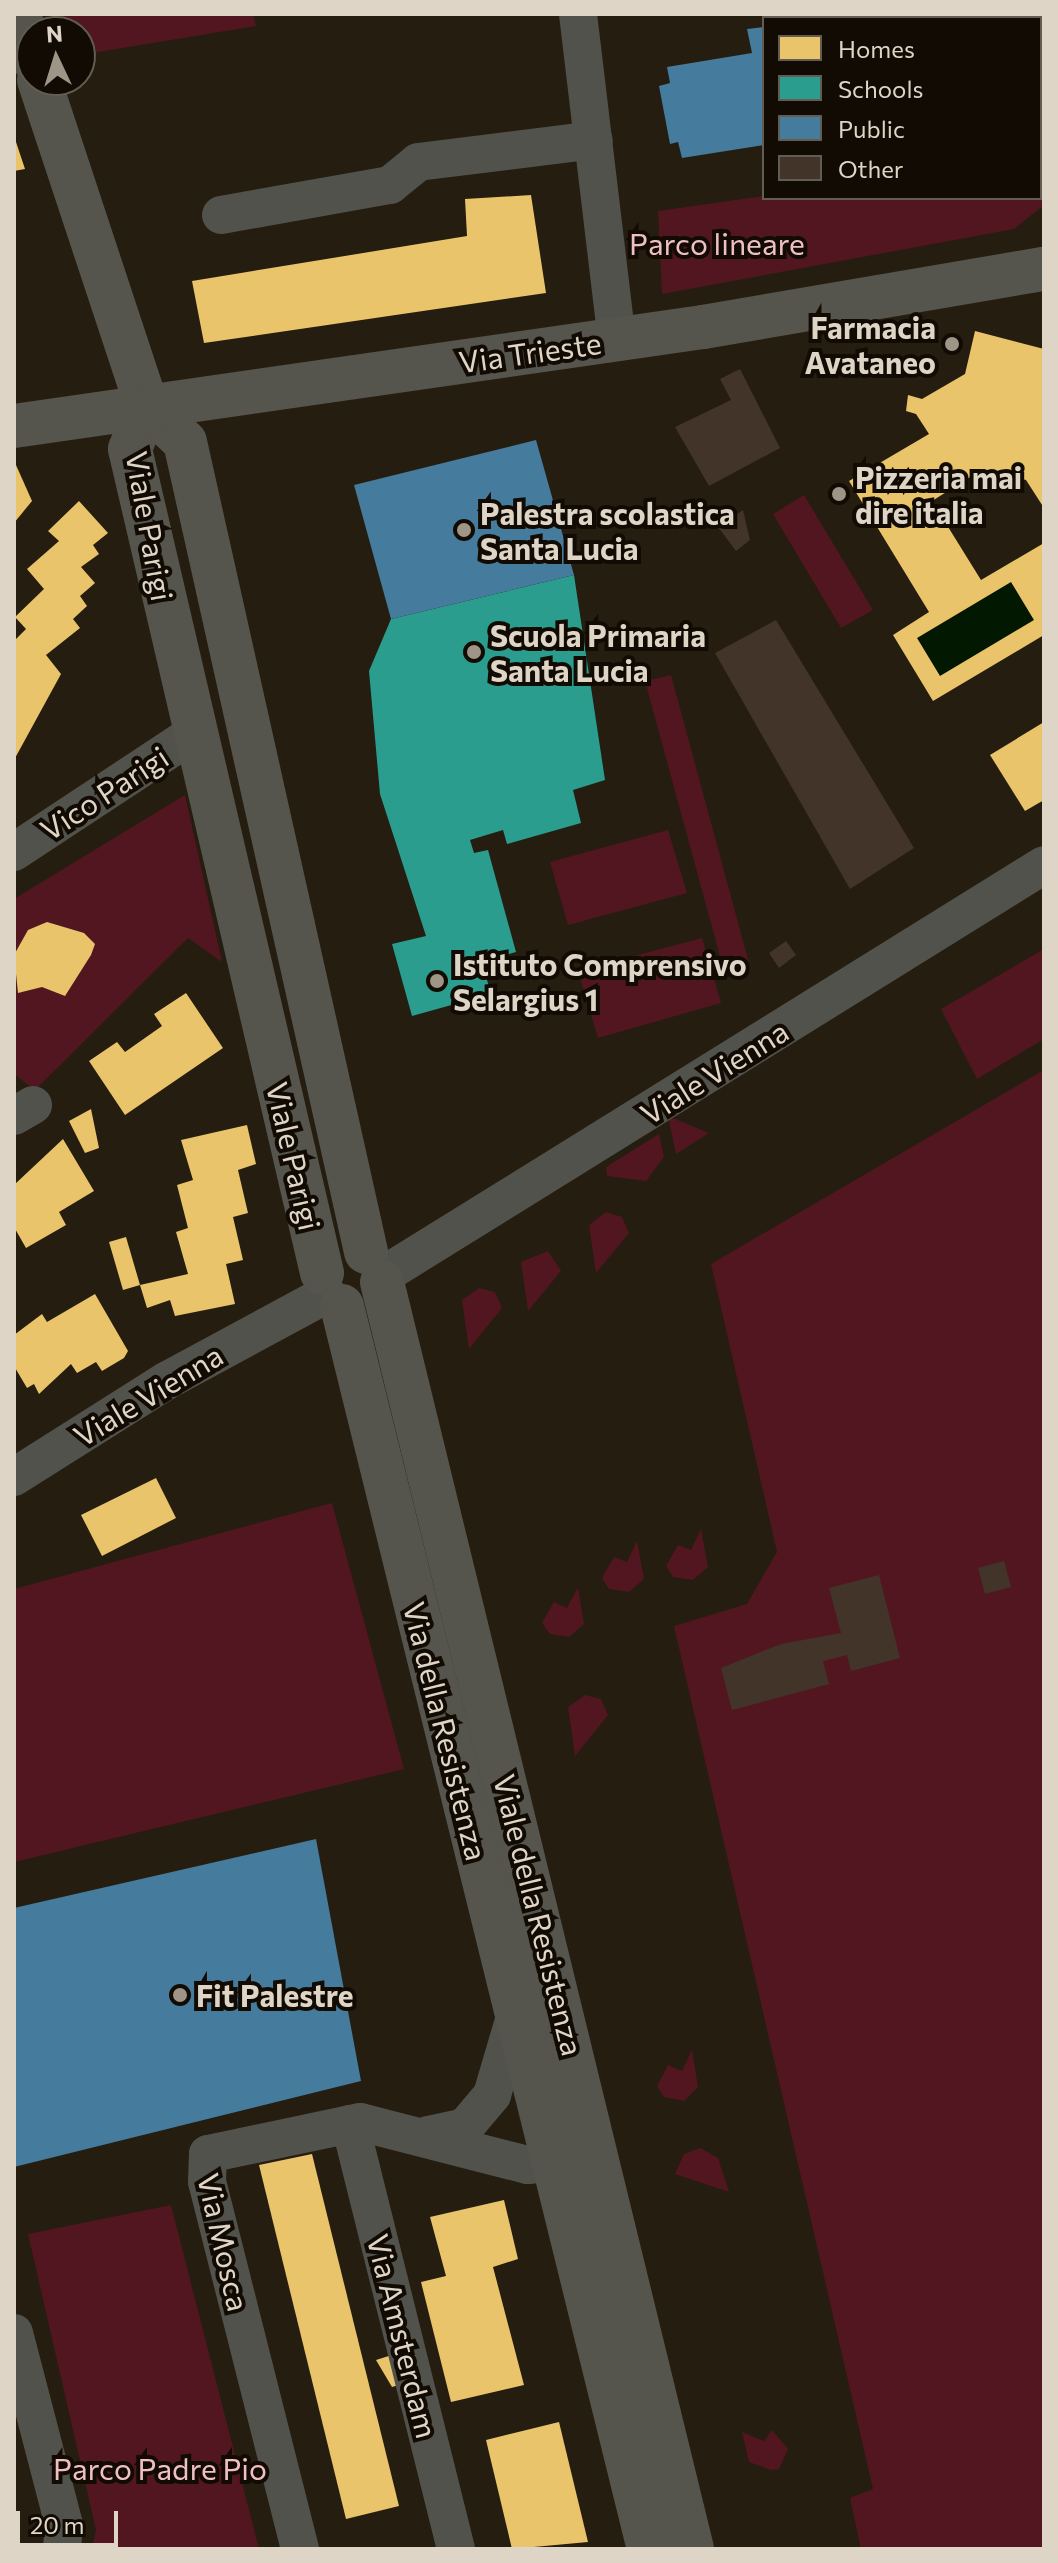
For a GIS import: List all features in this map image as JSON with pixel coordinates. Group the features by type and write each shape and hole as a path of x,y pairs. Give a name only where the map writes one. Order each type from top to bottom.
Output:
{"street":[{"path":"578,14 617,339"},
{"path":"44,96 147,406"},
{"path":"221,215 390,185 418,162 594,140"},
{"name":"Via Trieste","path":"14,426 617,339 1044,269"},
{"name":"Viale Parigi","path":"330,1291 193,734 130,449 147,406 185,442 377,1270"},
{"name":"Vico Parigi","path":"14,852 193,734"},
{"name":"Viale Vienna","path":"377,1270 1044,865"},
{"path":"330,1291 366,1305 377,1270"},
{"name":"Viale della Resistenza","path":"377,1270 692,2549"},
{"name":"Viale Vienna","path":"14,1477 166,1381 330,1291"},
{"name":"Via della Resistenza","path":"330,1291 555,2158"},
{"name":"Via Mosca","path":"428,2135 465,2127 492,2095 517,2010"},
{"name":"Via Mosca","path":"300,2549 204,2164 220,2149 350,2124 428,2135 528,2165 555,2158"},
{"name":"Via Amsterdam","path":"350,2124 456,2549"},
{"path":"555,2158 649,2549"},
{"path":"14,2333 64,2525 62,2549"}],"green space":[{"path":"253,14 256,26 96,52 96,16 58,16"},
{"path":"821,14 1038,16 822,16"},
{"name":"Parco lineare","path":"1042,113 1044,205 1014,229 662,294 658,211 762,196 762,200 1042,200"},
{"path":"804,495 873,610 841,628 773,514"},
{"path":"671,675 749,963 724,971 645,681"},
{"path":"185,795 222,962 188,938 35,1090 14,1074 14,899"},
{"path":"668,830 687,893 568,925 550,862"},
{"path":"702,938 721,1003 598,1038 578,971"},
{"path":"1044,949 1044,1039 977,1079 941,1009"},
{"path":"1044,1070 1044,2549 861,2549 850,2498 873,2489 674,1626 747,1604 777,1552 711,1264"},
{"path":"668,1116 709,1133 676,1154"},
{"path":"659,1134 664,1157 646,1181 607,1176 606,1167"},
{"path":"606,1212 622,1217 629,1233 596,1273 589,1225"},
{"path":"548,1251 561,1271 528,1311 521,1262"},
{"path":"479,1288 495,1292 502,1308 469,1349 462,1300"},
{"path":"332,1503 404,1769 14,1862 14,1589"},
{"path":"701,1529 708,1567 693,1580 673,1577 666,1566 678,1545 691,1550"},
{"path":"637,1541 644,1579 629,1592 609,1589 602,1578 614,1557 627,1562"},
{"path":"578,1587 584,1624 569,1637 550,1634 542,1623 554,1602 567,1608"},
{"path":"585,1695 601,1699 608,1715 575,1756 568,1707"},
{"path":"692,2050 698,2087 684,2101 664,2097 657,2086 668,2065 682,2071"},
{"path":"700,2148 718,2158 729,2192 675,2174 684,2154"},
{"name":"Parco Padre Pio","path":"171,2205 259,2549 92,2549 96,2530 28,2234"},
{"path":"772,2430 788,2449 779,2469 771,2470 749,2462 742,2432 764,2441"}],"shaded area":[{"path":"1011,582 1034,620 940,676 917,638"}],"building: Homes":[{"path":"14,136 25,169 14,171"},
{"path":"531,195 546,293 204,343 192,281 467,236 465,199"},
{"path":"975,331 1044,349 1044,508 1026,480 983,469 932,501 981,580 1044,543 1044,635 933,701 893,635 929,612 849,481 929,434 916,414 906,411 908,395 922,399 965,374","holes":["1011,582 1034,620 940,676 917,638"]},
{"path":"14,465 32,501 14,523"},
{"path":"79,501 108,533 93,545 99,554 81,567 95,583 80,596 87,606 73,619 80,628 46,655 61,674 14,760 14,641 26,629 15,617 44,589 27,569 59,541 48,531"},
{"path":"1044,722 1044,800 1025,811 990,755"},
{"path":"47,922 84,933 95,944 91,955 65,996 42,987 18,993 14,955 28,930"},
{"path":"186,993 223,1048 125,1115 89,1061 117,1042 125,1052 162,1026 154,1014"},
{"path":"91,1109 99,1148 85,1153 69,1121"},
{"path":"247,1125 256,1164 238,1170 248,1213 233,1217 243,1260 226,1264 235,1304 175,1316 170,1300 147,1308 140,1285 188,1274 176,1232 188,1228 177,1185 193,1180 181,1140"},
{"path":"63,1139 94,1191 59,1212 66,1225 26,1248 14,1227 14,1185"},
{"path":"126,1237 140,1285 123,1290 109,1242"},
{"path":"95,1294 128,1351 124,1358 102,1371 96,1362 77,1373 71,1364 39,1394 34,1384 27,1388 14,1366 14,1335 42,1314 47,1322"},
{"path":"156,1478 176,1518 102,1556 81,1515"},
{"path":"312,2154 399,2506 346,2519 259,2165"},
{"path":"504,2200 518,2259 493,2267 524,2385 451,2402 421,2282 446,2276 430,2217"},
{"path":"395,2354 402,2384 392,2387 376,2360"},
{"path":"559,2422 588,2542 512,2549 486,2440"}],"building: Schools":[{"path":"574,575 605,780 573,790 581,823 507,844 503,830 470,840 474,853 488,850 516,952 482,962 491,994 412,1016 392,944 426,936 380,794 369,671 391,619"}],"building: Public":[{"path":"762,27 762,145 682,158 678,142 670,144 659,86 670,83 667,67 752,53 747,29"},
{"name":"Palestra scolastica Santa Lucia","path":"536,440 574,575 391,619 354,485"},
{"name":"Fit Palestre","path":"316,1839 361,2081 14,2167 14,1908"}],"building: Other":[{"path":"740,369 780,448 709,486 675,427 731,400 720,379"},
{"path":"743,510 750,540 736,551 718,527"},
{"path":"776,620 914,848 850,889 715,653"},
{"path":"786,941 796,955 779,968 769,953"},
{"path":"1004,1561 1011,1587 985,1594 978,1568"},
{"path":"879,1575 900,1658 851,1671 847,1655 823,1661 829,1684 732,1710 721,1668 781,1644 841,1633 829,1588"}],"place":[{"name":"Farmacia Avataneo","path":"952,344"},
{"name":"Pizzeria mai dire italia","path":"839,494"},
{"name":"Palestra scolastica Santa Lucia","path":"464,530"},
{"name":"Scuola Primaria Santa Lucia","path":"474,652"},
{"name":"Istituto Comprensivo Selargius 1","path":"437,981"},
{"name":"Fit Palestre","path":"180,1995"}]}
